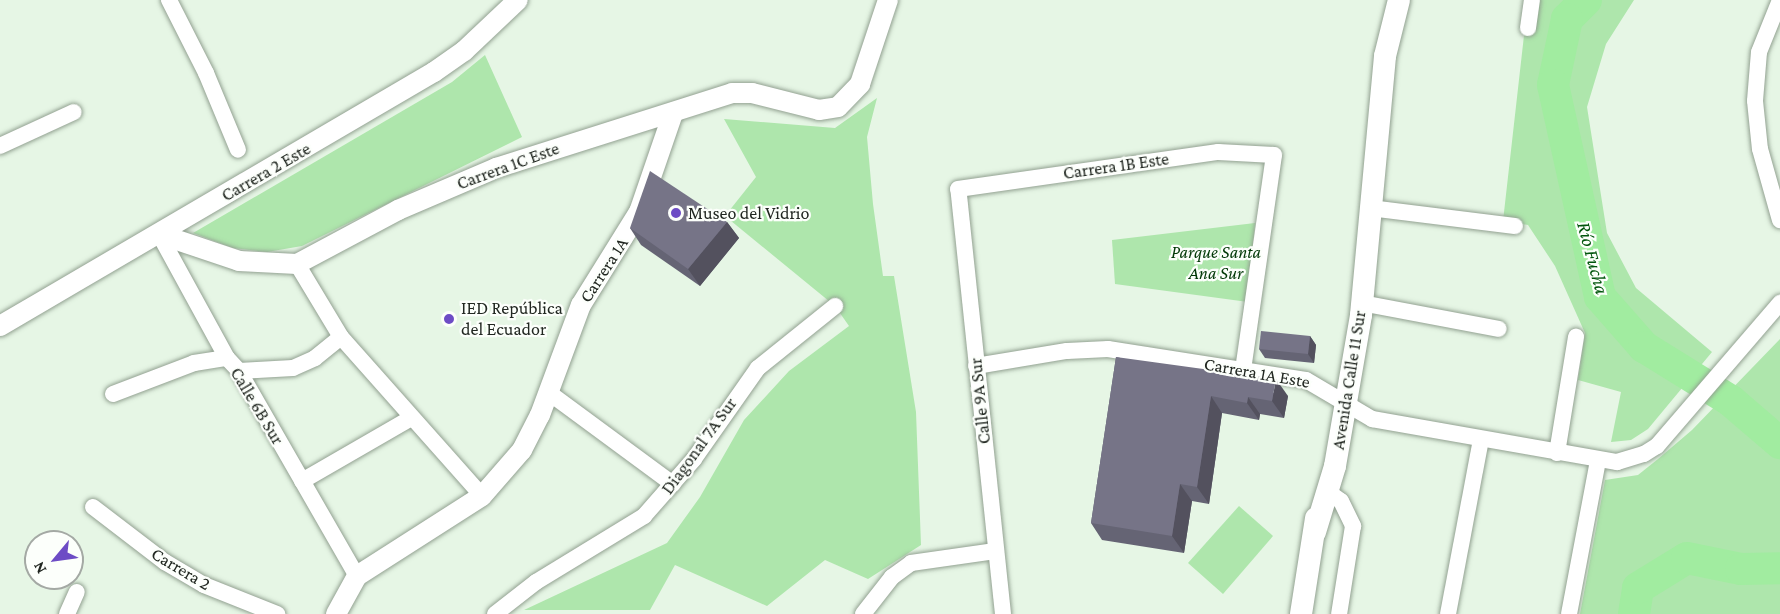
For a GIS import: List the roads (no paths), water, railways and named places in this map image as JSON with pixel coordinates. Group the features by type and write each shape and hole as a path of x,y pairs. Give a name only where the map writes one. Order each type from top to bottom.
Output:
{"main road":[{"name":"Avenida Calle 11 Sur","path":"1301,614 1315,532 1320,464 1340,397 1362,303 1385,56 1383,0"},
{"name":"Avenida Calle 11 Sur","path":"1385,56 1399,0"},
{"name":"Avenida Calle 11 Sur","path":"1315,532 1328,490 1340,397 1369,217"}],"street":[{"path":"169,0 206,73 238,150"},
{"name":"Carrera 2 Este","path":"0,326 435,72 472,44 518,0"},
{"name":"Carrera 1C Este","path":"159,234 239,261 297,264 455,184 530,156 741,93 808,108 832,109 846,102 860,84 888,0"},
{"path":"1528,28 1532,0"},
{"path":"1780,0 1759,52 1755,101 1760,148 1780,220"},
{"path":"0,146 75,112"},
{"name":"Carrera 1A","path":"357,576 482,496 498,482 522,450 549,392 581,305 639,212 673,113"},
{"name":"Carrera 1B Este","path":"958,189 1218,152 1274,155 1243,369"},
{"name":"Calle 9A Sur","path":"958,189 1003,614"},
{"path":"1369,217 1515,226"},
{"name":"Calle 6B Sur","path":"159,234 227,358 239,370 357,576"},
{"path":"297,264 341,337 482,496"},
{"path":"1362,303 1499,329"},
{"name":"Carrera 1A Este","path":"976,366 1067,351 1108,349 1243,369 1311,381 1372,419 1598,461 1617,462 1644,454 1657,446 1780,303"},
{"name":"Diagonal 7A Sur","path":"495,614 536,582 629,527 673,484 758,368 835,306"},
{"path":"239,370 293,368 315,358 341,337"},
{"path":"1557,453 1576,337"},
{"path":"113,394 194,363 227,358"},
{"path":"549,392 673,484"},
{"path":"302,481 411,417"},
{"path":"1448,614 1481,439"},
{"path":"1569,614 1598,461"},
{"path":"1328,490 1341,501 1353,526 1339,614"},
{"name":"Carrera 2","path":"93,507 165,562 204,585 277,614"},
{"path":"863,614 901,569 922,559 995,551"},
{"path":"336,614 357,576"},
{"path":"67,614 77,592"}],"waterway":[{"name":"Río Fucha","path":"1586,0 1567,19 1553,85 1600,297 1644,347 1731,401 1780,443"},
{"name":"Río Fucha","path":"1634,614 1638,588 1687,558 1741,569 1780,568"}],"place":[{"name":"Museo del Vidrio","path":"676,213"},
{"name":"IED República del Ecuador","path":"449,319"}],"park label":[{"name":"Parque Santa Ana Sur","path":"1216,263"}]}
